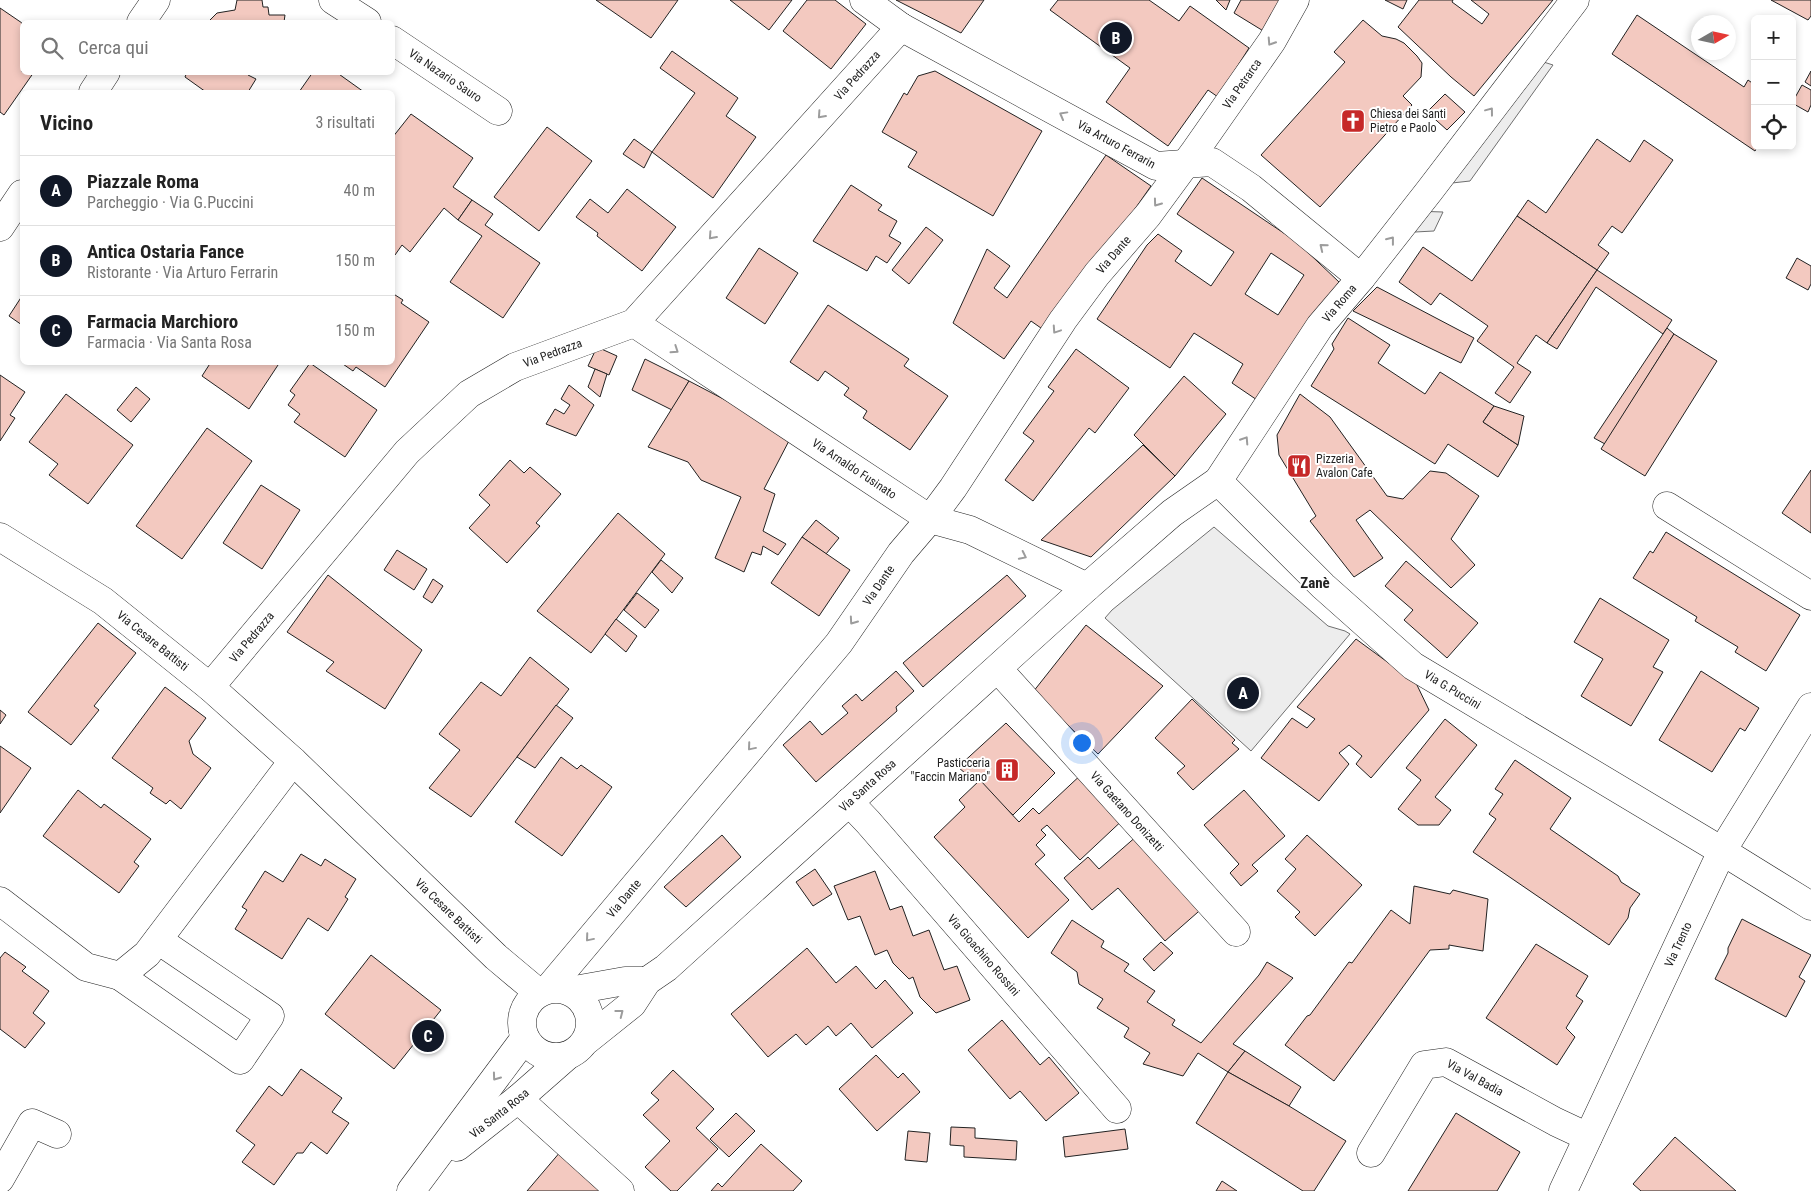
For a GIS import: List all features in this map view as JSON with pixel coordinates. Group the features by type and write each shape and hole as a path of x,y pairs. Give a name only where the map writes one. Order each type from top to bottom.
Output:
{"street":[{"path":"142,20 156,0"},
{"path":"333,0 364,20"},
{"name":"Via Arturo Ferrarin","path":"864,0 901,27 1156,166 1212,162 1251,188 1361,278"},
{"name":"Via Petrarca","path":"1186,163 1272,41 1295,0"},
{"name":"Via Roma","path":"1087,587 1172,513 1218,481 1320,326 1361,278 1575,0"},
{"name":"Via Pedrazza","path":"210,687 408,452 470,394 515,367 634,323 901,27"},
{"name":"Via Nazario Sauro","path":"395,42 498,110"},
{"path":"94,90 104,75"},
{"name":"Via Dante","path":"546,994 839,643 901,552 930,519 957,482 1063,320 1097,274 1148,215 1186,163"},
{"path":"0,227 20,197"},
{"name":"Via Arnaldo Fusinato","path":"634,323 930,519 970,530 1087,587"},
{"name":"Via G.Puccini","path":"1218,481 1323,586 1413,666 1811,906"},
{"path":"1667,506 1811,596"},
{"name":"Via Cesare Battisti","path":"0,536 103,601 210,687 293,761 496,957 546,994"},
{"name":"Via Santa Rosa","path":"429,1169 518,1099 632,1004 647,981 666,968 1087,587"},
{"name":"Via Gaetano Donizetti","path":"998,668 1236,932"},
{"name":"Via Trento","path":"1563,1191 1722,851 1811,707"},
{"path":"120,976 148,954 293,761"},
{"name":"Via Gioachino Rossini","path":"849,802 1117,1109"},
{"path":"0,901 86,967 120,976 240,1060 270,1016 158,940"},
{"path":"546,994 579,997 588,1011 591,1028 577,1048 557,1058 538,1052 530,1046 525,1038 522,1020 546,994 625,981 647,981"},
{"name":"Via Santa Rosa","path":"411,1191 525,1038"},
{"name":"Via Val Badia","path":"1371,1153 1424,1065 1446,1062 1556,1122 1588,1137"},
{"path":"518,1099 620,1191"},
{"path":"0,1179 32,1123 56,1134"}],"shaded area":[{"path":"1531,58 1553,65 1470,181 1434,185"},
{"path":"1413,211 1443,212 1434,231 1396,233"},
{"path":"1214,527 1328,626 1350,634 1251,751 1105,618 1112,610"}],"building":[{"path":"237,0 262,0 263,7 268,7 269,15 285,15 284,20 210,20 217,13 235,10"},
{"path":"596,0 678,0 651,38"},
{"path":"730,0 792,0 769,30"},
{"path":"807,0 835,0 866,24 831,69 783,31"},
{"path":"896,0 984,0 961,33"},
{"path":"1058,0 1149,0 1179,21 1190,6 1249,48 1218,97 1208,90 1168,146 1106,102 1130,68 1050,10"},
{"path":"1216,0 1230,0 1226,10"},
{"path":"1241,0 1280,0 1265,32 1234,13"},
{"path":"1385,0 1407,0 1403,9"},
{"path":"1419,0 1453,0 1452,2 1482,24 1489,14 1471,0 1553,0 1474,96 1398,27"},
{"path":"1771,0 1811,0 1811,16 1808,20"},
{"path":"0,8 20,22 20,75 32,75 4,115 0,112"},
{"path":"1637,15 1691,51 1691,60 1704,60 1744,87 1748,80 1751,82 1751,148 1612,54"},
{"path":"1363,20 1382,36 1404,43 1422,63 1421,77 1403,96 1412,105 1320,207 1261,155 1345,62 1334,52"},
{"path":"672,51 738,98 726,116 756,137 713,198 652,152 695,93 660,68"},
{"path":"935,71 1042,131 993,216 908,167 917,152 882,132 904,93 907,95 918,76"},
{"path":"1811,71 1811,86 1805,82"},
{"path":"186,75 248,75 256,79 249,90 203,90 185,77"},
{"path":"311,75 340,75 361,90 300,90"},
{"path":"1802,85 1811,90 1811,105 1808,112 1796,105 1796,96"},
{"path":"1445,94 1465,112 1447,130 1427,112"},
{"path":"411,114 473,158 453,187 472,200 458,220 444,208 410,252 402,245 395,255 395,134"},
{"path":"547,127 592,161 539,231 494,197"},
{"path":"634,139 652,152 644,168 623,154"},
{"path":"1597,139 1630,162 1644,140 1673,160 1622,233 1612,226 1598,245 1609,253 1597,270 1517,216 1528,200 1546,213"},
{"path":"1106,155 1151,186 1048,333 1031,321 1004,359 953,323 987,249 1010,266 994,288 1007,298"},
{"path":"1202,178 1297,242 1339,282 1260,402 1232,383 1243,364 1194,333 1170,368 1097,319 1147,245 1158,234 1182,251 1175,261 1211,286 1234,252 1177,214","holes":["1271,253 1304,275 1278,315 1245,294"]},
{"path":"851,185 882,205 878,210 897,221 889,236 901,243 887,263 876,256 867,271 813,241"},
{"path":"627,189 676,227 642,271 597,236 598,233 576,217 590,199 608,213"},
{"path":"472,200 493,214 485,225 540,263 503,318 450,282 482,236 458,220"},
{"path":"1517,216 1597,270 1547,343 1536,335 1517,363 1531,372 1510,403 1495,393 1514,367 1477,341 1488,326 1440,293 1431,305 1399,282 1423,247 1472,281"},
{"path":"926,227 943,240 909,284 892,270"},
{"path":"759,248 798,273 765,324 726,298"},
{"path":"1797,258 1811,266 1811,284 1808,290 1786,278"},
{"path":"1597,270 1672,320 1663,334 1596,287 1557,349 1547,343"},
{"path":"1377,287 1474,338 1461,363 1353,311"},
{"path":"395,295 403,300 401,303 429,322 385,387 356,367 353,371 344,365 395,365"},
{"path":"20,299 20,324 9,316"},
{"path":"828,305 909,359 904,366 948,396 910,450 863,418 867,411 844,395 849,388 825,371 818,381 790,362"},
{"path":"1348,318 1390,345 1378,363 1425,394 1440,372 1494,406 1483,422 1518,445 1498,477 1448,444 1435,464 1311,386 1334,349 1332,344"},
{"path":"1667,328 1674,334 1605,444 1594,438"},
{"path":"1674,334 1717,361 1645,476 1601,449"},
{"path":"597,347 617,356 609,375 588,366"},
{"path":"1076,349 1129,388 1095,433 1089,428 1033,501 1005,480 1034,441 1023,433 1054,391 1048,387"},
{"path":"645,359 689,381 672,410 632,390"},
{"path":"209,365 278,365 249,409 202,376"},
{"path":"309,365 313,365 377,410 345,457 294,422 300,414 288,405 295,395 290,391"},
{"path":"595,369 607,374 600,397 588,387"},
{"path":"0,375 25,392 10,415 15,418 0,441"},
{"path":"1184,376 1226,414 1175,476 1134,435"},
{"path":"689,381 792,435 764,489 775,494 763,531 786,544 778,555 763,546 761,555 752,552 744,572 715,558 741,497 701,480 688,462 648,447"},
{"path":"569,385 594,405 576,436 546,424 555,409 564,414 570,405 561,399"},
{"path":"136,387 150,399 131,422 117,410"},
{"path":"66,394 133,445 88,504 49,475 58,464 29,442"},
{"path":"1300,394 1330,417 1387,496 1403,499 1430,471 1446,473 1479,496 1451,539 1475,565 1451,588 1370,510 1356,520 1383,558 1354,577 1310,521 1316,516 1279,455 1277,435"},
{"path":"1494,406 1524,416 1518,445 1483,422"},
{"path":"207,428 252,461 182,559 136,526"},
{"path":"1143,445 1175,476 1091,557 1041,540"},
{"path":"510,460 524,473 530,467 561,494 536,523 540,526 507,563 469,528 490,505 479,495"},
{"path":"1811,470 1811,533 1782,513"},
{"path":"261,485 300,510 262,569 223,543"},
{"path":"618,513 665,554 591,653 537,611"},
{"path":"816,520 839,538 826,554 802,537"},
{"path":"1666,532 1800,615 1766,671 1735,652 1738,647 1695,621 1697,617 1633,578 1650,551 1653,553"},
{"path":"802,537 850,570 819,616 771,583"},
{"path":"397,550 427,569 414,590 384,570"},
{"path":"661,560 683,578 672,593 652,572"},
{"path":"1406,561 1478,623 1447,658 1404,620 1413,610 1385,586"},
{"path":"328,575 422,650 385,709 326,671 334,662 287,632"},
{"path":"1007,575 1026,596 923,687 903,663"},
{"path":"433,579 443,586 432,603 423,597"},
{"path":"637,593 659,610 645,628 624,610"},
{"path":"1600,598 1669,640 1653,667 1663,672 1631,726 1581,696 1603,659 1574,642"},
{"path":"616,619 637,636 626,652 605,634"},
{"path":"98,623 136,653 94,706 99,710 71,745 28,712"},
{"path":"1086,625 1163,686 1098,754 1033,692"},
{"path":"1356,639 1416,683 1429,710 1371,778 1356,764 1362,756 1349,745 1339,753 1349,764 1319,801 1261,758 1292,718 1307,728 1315,719 1297,707"},
{"path":"530,657 569,689 471,817 429,788 460,750 439,734 481,682 501,696"},
{"path":"896,671 914,691 896,707 897,711 816,782 783,745 810,721 822,735 848,713 842,706 856,694 862,701"},
{"path":"1701,671 1759,708 1745,731 1740,728 1712,772 1659,740"},
{"path":"165,687 206,718 189,741 193,754 211,768 181,809 170,800 166,804 150,793 153,788 112,758"},
{"path":"1192,699 1235,740 1232,743 1239,749 1193,790 1177,773 1185,766 1155,738"},
{"path":"556,705 573,718 535,768 517,757"},
{"path":"0,710 6,715 0,724"},
{"path":"1445,719 1477,745 1435,797 1451,810 1439,825 1418,825 1398,809 1421,780 1406,768"},
{"name":"Pasticceria \"Faccin Mariano\"","path":"1006,723 1055,773 1013,815 958,767"},
{"path":"0,746 31,768 0,813"},
{"path":"561,757 577,769 581,765 612,787 562,856 515,822"},
{"path":"1515,760 1571,798 1550,829 1618,876 1621,882 1640,894 1630,908 1628,918 1609,945 1473,852 1496,819 1489,814 1503,794 1495,789"},
{"path":"1085,771 1128,815 1080,860 1047,825 1041,830 1046,835 1036,845 1045,855 1035,864 1069,900 1028,938 934,837 965,807 959,800 980,780 1019,822 1033,808 1039,814"},
{"path":"78,790 101,808 104,804 151,839 134,862 139,866 119,893 43,836"},
{"path":"1244,790 1285,836 1252,865 1258,871 1241,886 1230,873 1239,864 1204,825"},
{"path":"722,835 741,857 686,907 664,887"},
{"path":"1138,835 1206,905 1165,941 1118,888 1092,910 1064,878 1088,857 1099,869"},
{"path":"1307,835 1362,885 1315,936 1295,917 1300,912 1277,891 1296,869 1285,859"},
{"path":"301,854 321,866 325,859 356,879 345,897 348,899 328,931 308,918 282,959 235,929 247,910 242,907 265,871 283,882"},
{"path":"815,869 832,894 813,906 796,882"},
{"path":"875,871 890,910 902,906 913,936 929,930 944,970 957,966 970,1000 936,1013 920,997 913,977 909,979 893,963 887,950 875,955 860,916 848,920 834,886"},
{"path":"1414,886 1450,894 1453,890 1488,899 1483,951 1449,945 1449,949 1430,950 1334,1081 1285,1045 1349,962 1352,963 1391,910 1410,924"},
{"path":"1742,919 1811,955 1799,977 1805,981 1786,1017 1715,979"},
{"path":"1072,920 1104,941 1101,947 1129,964 1124,971 1155,991 1147,1002 1175,1020 1172,1025 1201,1043 1259,975 1267,962 1293,978 1233,1044 1245,1051 1228,1072 1198,1053 1183,1076 1143,1064 1150,1053 1124,1037 1129,1028 1097,1008 1103,999 1079,984 1077,972 1051,953"},
{"path":"1161,942 1173,953 1154,971 1143,959"},
{"path":"1536,944 1588,976 1576,996 1583,1001 1566,1028 1575,1037 1557,1065 1486,1018"},
{"path":"807,948 836,983 856,966 876,989 885,980 913,1013 872,1048 851,1023 836,1036 828,1026 806,1045 796,1034 768,1057 731,1014"},
{"path":"5,952 26,967 22,971 49,991 33,1013 45,1023 25,1048 0,1029 0,958"},
{"path":"371,955 441,1010 394,1069 325,1014"},
{"path":"1002,1020 1040,1065 1049,1057 1079,1093 1046,1121 1020,1091 1010,1099 968,1050"},
{"path":"1245,1051 1301,1087 1289,1106 1228,1072"},
{"path":"876,1055 898,1078 903,1073 920,1092 877,1131 839,1089"},
{"path":"301,1069 342,1098 332,1112 349,1123 327,1154 311,1142 303,1153 297,1153 274,1185 242,1162 255,1145 236,1131 269,1086 282,1096"},
{"path":"673,1070 714,1109 696,1128 718,1149 677,1191 671,1191 645,1167 670,1141 643,1115 659,1100 651,1093"},
{"path":"1228,1072 1346,1141 1314,1191 1303,1191 1196,1123"},
{"path":"736,1113 755,1131 729,1157 710,1139"},
{"path":"1456,1113 1520,1152 1497,1191 1408,1191"},
{"path":"951,1127 975,1128 975,1138 1017,1141 1016,1160 964,1157 964,1146 950,1145"},
{"path":"1125,1129 1128,1149 1065,1157 1063,1137"},
{"path":"908,1131 930,1133 927,1162 905,1160"},
{"path":"1675,1137 1736,1191 1641,1191 1633,1184"},
{"path":"761,1144 802,1181 793,1191 711,1191 718,1183 722,1187"},
{"path":"561,1151 606,1191 527,1191"},
{"path":"1222,1181 1237,1191 1216,1191"}],"place":[{"name":"Antica Ostaria Fance","path":"1116,38"},
{"name":"Chiesa dei Santi Pietro e Paolo","path":"1353,121"},
{"name":"Pizzeria Avalon Cafe","path":"1299,466"},
{"name":"Piazzale Roma","path":"1243,693"},
{"name":"Pasticceria \"Faccin Mariano\"","path":"1007,770"},
{"name":"Farmacia Marchioro","path":"428,1036"}],"district":[{"name":"Zanè","path":"1315,583"}]}
